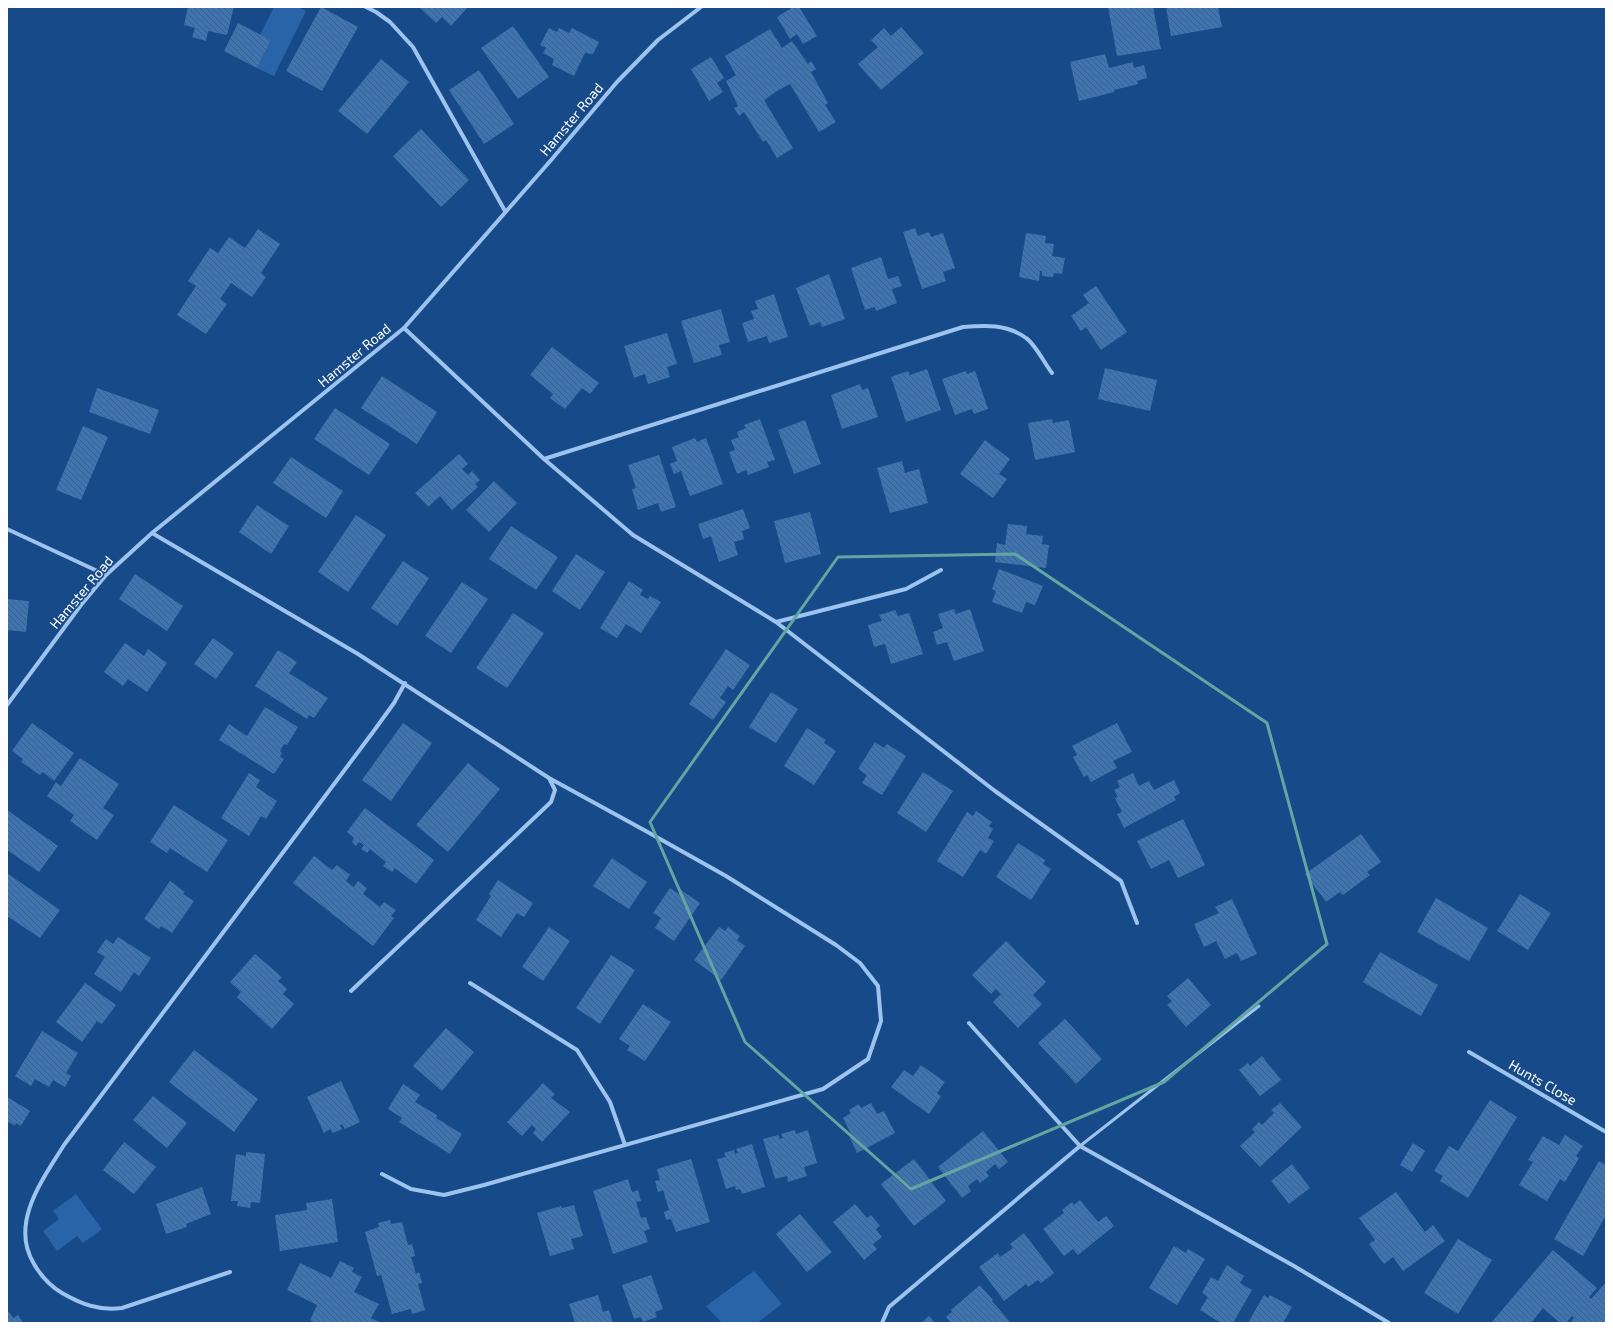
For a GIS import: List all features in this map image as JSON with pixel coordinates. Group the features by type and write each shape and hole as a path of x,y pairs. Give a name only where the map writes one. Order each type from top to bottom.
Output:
{"street":[{"path":"366,7 390,22 413,47 505,211"},
{"name":"Hamster Road","path":"7,705 81,605 106,575 152,533 404,328 639,58 674,27 701,7"},
{"path":"544,459 963,327 986,324 1004,327 1027,338 1052,373"},
{"path":"404,328 544,459 633,535 776,622 995,792 1121,881 1137,923"},
{"path":"7,530 106,575"},
{"path":"152,533 405,683 549,778 632,822 836,945 860,963 878,986 881,1021 868,1058 823,1089 444,1195 411,1189 382,1174"},
{"path":"776,622 906,589 941,570"},
{"path":"230,1272 122,1308 109,1309 83,1304 59,1291 48,1283 39,1273 30,1257 25,1240 30,1206 40,1185 64,1144 369,738 394,703 405,683"},
{"path":"351,991 550,802 554,790 549,778"},
{"path":"470,983 577,1050 610,1102 625,1145"},
{"path":"969,1023 1080,1146 1294,1266 1388,1323"},
{"name":"Hunts Close","path":"1469,1052 1606,1132"},
{"path":"882,1323 889,1307 1080,1146"},
{"path":"1377,1323 1381,1319"}],"lane":[{"path":"1080,1146 1259,1006"}],"highlighted area":[{"path":"1015,554 1267,723 1327,944 1164,1082 911,1189 745,1042 650,822 838,557"}],"shaded area":[{"path":"274,7 298,7 306,11 274,76 257,68 271,40 260,35"},
{"path":"76,1194 102,1229 83,1243 77,1236 57,1251 43,1231 59,1219 53,1211"},
{"path":"754,1271 782,1304 757,1323 722,1323 706,1306"}],"building":[{"path":"188,7 234,7 227,35 208,31 206,41 192,37 195,28 184,25"},
{"path":"321,7 358,27 322,91 286,71"},
{"path":"419,7 468,7 451,26 442,17 436,23"},
{"path":"793,7 799,7 817,36 803,44 797,34 790,39 777,17"},
{"path":"1108,7 1153,7 1161,49 1117,56"},
{"path":"1166,7 1218,7 1222,27 1171,36"},
{"path":"238,23 271,40 257,68 224,51"},
{"path":"513,26 549,77 518,99 481,48"},
{"path":"901,27 924,53 881,90 858,64 878,47 871,40 884,28 891,36"},
{"path":"549,28 557,32 559,28 569,33 572,28 599,42 593,54 585,53 574,76 552,65 554,59 543,53 546,48 540,45"},
{"path":"770,29 782,48 792,41 808,64 811,61 816,69 811,72 828,103 825,105 836,122 819,132 790,84 777,91 764,100 793,148 777,158 766,140 763,142 744,112 739,116 734,108 738,106 726,81 736,75 725,56"},
{"path":"1105,54 1109,68 1133,62 1134,68 1144,65 1147,78 1137,81 1138,84 1079,101 1070,62"},
{"path":"711,57 724,78 717,83 723,92 709,101 691,69"},
{"path":"381,59 409,82 367,134 338,111"},
{"path":"479,70 514,124 484,144 449,90"},
{"path":"421,129 469,180 441,207 393,156"},
{"path":"915,228 918,236 929,232 931,237 943,233 955,268 943,272 946,281 922,289 903,232"},
{"path":"258,229 280,244 261,273 266,277 252,297 231,283 220,299 227,304 206,334 177,315 196,286 188,281 210,248 218,253 229,237 245,248"},
{"path":"1026,233 1046,236 1045,243 1054,244 1052,256 1065,258 1062,274 1054,273 1053,277 1042,276 1042,271 1040,271 1039,281 1019,277"},
{"path":"881,257 888,279 898,276 902,286 892,289 897,303 876,311 875,307 865,310 851,268"},
{"path":"829,274 845,319 822,327 820,322 810,326 796,288"},
{"path":"1096,286 1127,332 1101,350 1086,327 1081,331 1071,316 1089,303 1083,295"},
{"path":"774,294 788,337 769,343 767,336 748,342 742,323 754,319 751,311 758,309 755,301"},
{"path":"721,309 730,342 719,345 722,355 694,363 681,321"},
{"path":"667,333 677,364 667,367 670,377 648,384 645,374 634,378 624,346"},
{"path":"552,347 599,383 590,394 582,388 565,409 550,398 553,394 530,375"},
{"path":"1105,368 1157,380 1150,411 1098,399"},
{"path":"927,369 941,410 906,422 891,377 908,371 910,375"},
{"path":"966,371 967,374 975,371 988,409 974,414 972,409 955,415 942,379"},
{"path":"382,376 437,412 417,444 361,408"},
{"path":"860,384 862,390 868,388 878,417 842,429 831,395"},
{"path":"97,388 159,410 150,434 89,412"},
{"path":"335,408 390,444 369,475 314,439"},
{"path":"760,419 775,460 767,462 769,467 748,475 746,470 737,474 729,452 735,450 731,440 739,437 737,432 746,428 744,425"},
{"path":"1052,419 1053,423 1069,420 1075,452 1035,460 1028,423"},
{"path":"805,420 821,464 794,474 778,430"},
{"path":"83,426 108,437 81,500 56,490"},
{"path":"695,438 697,442 706,438 723,484 690,496 681,471 674,474 670,464 677,461 672,447"},
{"path":"985,440 1010,459 999,474 1007,479 993,498 960,474"},
{"path":"459,454 468,464 462,469 468,475 472,471 480,480 475,484 478,487 452,510 440,496 428,507 415,493"},
{"path":"659,455 676,507 661,512 658,503 638,510 632,489 636,488 628,465"},
{"path":"291,457 343,491 326,518 273,483"},
{"path":"902,461 905,473 919,469 928,503 890,513 877,468"},
{"path":"494,481 517,503 489,532 466,510"},
{"path":"257,505 289,526 271,554 239,532"},
{"path":"743,509 750,528 742,531 744,539 734,542 738,555 719,562 711,536 703,539 698,524"},
{"path":"810,512 821,554 785,563 774,521"},
{"path":"356,515 386,535 348,592 318,572"},
{"path":"1008,524 1027,526 1026,534 1043,536 1042,544 1049,545 1046,568 995,562 997,543 1005,545"},
{"path":"511,526 558,557 536,590 489,559"},
{"path":"576,554 605,572 580,610 552,591"},
{"path":"403,561 429,578 397,626 371,608"},
{"path":"999,569 1043,586 1035,605 1026,602 1022,613 992,602 996,591 992,589"},
{"path":"135,574 183,606 167,631 119,599"},
{"path":"629,581 643,590 640,595 648,599 650,596 661,602 641,633 626,624 617,638 600,628"},
{"path":"462,582 488,599 451,653 425,636"},
{"path":"7,599 29,601 26,632 7,630"},
{"path":"954,609 956,614 970,609 984,651 954,661 947,642 937,645 933,632 943,628 938,614"},
{"path":"895,610 898,616 909,613 923,654 891,664 885,644 874,647 868,625 882,621 879,615"},
{"path":"513,613 544,633 507,688 476,668"},
{"path":"213,638 234,653 216,679 194,664"},
{"path":"125,643 144,656 148,649 167,663 147,692 128,679 123,686 104,672"},
{"path":"726,649 750,665 733,690 728,686 720,698 726,702 713,720 689,704"},
{"path":"278,650 297,662 289,673 328,698 314,718 309,715 307,719 255,686"},
{"path":"771,692 798,709 776,743 749,727"},
{"path":"265,707 298,727 287,745 284,744 280,751 282,753 280,757 284,759 274,774 219,740 229,724 247,736"},
{"path":"32,723 74,753 54,781 43,772 40,775 21,762 23,759 12,751"},
{"path":"403,723 432,743 391,801 362,780"},
{"path":"1117,723 1132,752 1113,761 1117,768 1091,782 1087,775 1084,777 1073,757 1077,755 1072,746"},
{"path":"807,728 826,740 824,743 836,751 814,785 784,766"},
{"path":"875,742 884,748 887,744 906,756 882,795 862,783 867,775 858,769"},
{"path":"80,758 119,784 103,808 114,815 97,840 70,821 74,815 47,796 56,782 61,786"},
{"path":"468,763 500,789 448,852 416,825"},
{"path":"923,772 953,791 926,832 897,813"},
{"path":"249,773 260,780 256,787 277,801 266,819 261,816 249,836 221,818"},
{"path":"1133,773 1139,786 1149,781 1154,790 1174,780 1180,793 1174,797 1176,800 1124,828 1117,814 1122,812 1115,798 1118,797 1114,790 1120,787 1117,781"},
{"path":"174,805 228,840 207,872 170,848 167,853 150,842"},
{"path":"365,808 434,860 416,884 395,868 392,872 383,866 386,862 370,849 367,853 361,849 364,845 359,842 356,846 352,842 354,838 347,832"},
{"path":"7,810 58,846 39,872 7,850"},
{"path":"976,811 992,822 989,826 993,829 988,838 994,841 986,854 980,850 963,877 937,861 967,812 973,816"},
{"path":"1183,819 1205,865 1178,878 1169,860 1151,869 1137,841"},
{"path":"1361,834 1381,862 1367,872 1370,875 1343,895 1340,892 1326,902 1305,874"},
{"path":"1018,843 1045,860 1043,864 1051,869 1031,900 996,877"},
{"path":"314,856 332,870 337,865 350,875 346,881 354,887 358,881 367,888 363,894 380,907 384,902 396,910 391,916 394,918 373,946 293,883"},
{"path":"612,858 647,882 629,909 593,886"},
{"path":"7,873 60,910 40,938 7,916"},
{"path":"498,880 533,903 524,917 517,913 501,937 476,920 491,896 489,894"},
{"path":"170,881 185,892 183,894 194,901 172,933 161,926 159,929 144,919"},
{"path":"670,888 679,894 681,890 700,903 674,941 655,928 661,918 653,913"},
{"path":"1520,894 1551,913 1528,950 1497,931"},
{"path":"1436,898 1488,928 1469,961 1417,932"},
{"path":"1232,899 1257,954 1241,961 1237,953 1225,959 1216,941 1204,947 1194,924 1219,913 1215,907"},
{"path":"549,927 570,941 543,981 522,967"},
{"path":"719,927 725,931 728,927 740,936 737,940 745,946 721,980 694,960"},
{"path":"118,937 151,958 139,976 134,972 121,992 94,974 105,957 97,952 106,939 113,944"},
{"path":"1006,941 1046,982 1033,995 1042,1004 1018,1028 993,1002 1001,994 996,989 991,994 972,975"},
{"path":"1380,952 1438,985 1421,1016 1363,982"},
{"path":"255,954 282,977 278,981 287,989 283,994 294,1004 272,1029 237,997 241,992 230,982"},
{"path":"611,955 635,970 600,1024 576,1008"},
{"path":"1188,978 1211,1005 1186,1027 1167,1005 1172,1001 1167,996"},
{"path":"85,983 116,1005 102,1024 97,1021 82,1042 56,1022"},
{"path":"643,1004 671,1022 645,1061 627,1050 630,1046 619,1039"},
{"path":"1065,1019 1102,1059 1076,1084 1038,1043"},
{"path":"446,1028 474,1052 442,1091 413,1066"},
{"path":"42,1031 78,1053 66,1073 71,1076 65,1087 53,1080 49,1087 35,1079 31,1086 15,1076"},
{"path":"194,1050 258,1099 234,1132 169,1082"},
{"path":"1262,1056 1281,1080 1260,1096 1239,1070 1248,1063 1250,1066"},
{"path":"921,1065 945,1082 937,1093 941,1096 929,1114 891,1087 904,1070 913,1076"},
{"path":"341,1081 360,1122 345,1129 342,1124 340,1125 342,1129 333,1133 330,1129 324,1133 307,1097"},
{"path":"543,1083 555,1094 551,1098 570,1112 542,1142 533,1133 536,1129 532,1125 522,1136 507,1122"},
{"path":"403,1084 420,1095 415,1102 437,1115 436,1118 462,1134 450,1154 399,1122 402,1118 388,1109"},
{"path":"153,1096 187,1123 167,1148 133,1120"},
{"path":"7,1097 30,1111 21,1126 16,1123 15,1126 9,1122 7,1125"},
{"path":"1490,1100 1517,1117 1468,1198 1440,1181 1443,1176 1434,1171 1449,1146 1458,1151"},
{"path":"871,1103 877,1114 884,1111 895,1133 857,1153 850,1138 852,1136 843,1118 851,1113 849,1110 859,1104 861,1108"},
{"path":"1280,1103 1302,1127 1260,1167 1240,1146 1255,1132 1252,1129 1259,1122 1262,1125 1274,1113 1271,1110"},
{"path":"795,1130 796,1134 808,1130 817,1163 804,1167 807,1176 788,1182 787,1176 775,1179 763,1139 778,1135 780,1139 783,1138 781,1134"},
{"path":"983,1131 1008,1162 999,1169 995,1164 986,1172 989,1176 980,1183 977,1179 968,1186 971,1191 962,1198 938,1167"},
{"path":"1565,1135 1583,1146 1576,1156 1579,1158 1565,1182 1560,1179 1547,1201 1519,1185 1533,1162 1528,1160 1543,1136 1559,1145"},
{"path":"124,1142 156,1167 134,1194 103,1170"},
{"path":"1413,1143 1425,1151 1412,1172 1400,1165"},
{"path":"752,1144 765,1187 742,1194 740,1189 736,1190 735,1186 726,1189 717,1159 726,1157 724,1153 734,1150 735,1154 738,1153 736,1149"},
{"path":"246,1152 265,1154 260,1203 251,1202 250,1208 237,1206 238,1201 231,1201 236,1154 246,1156"},
{"path":"691,1159 710,1222 676,1232 671,1219 666,1220 664,1212 669,1210 663,1190 658,1192 655,1181 660,1180 657,1169"},
{"path":"914,1159 946,1201 914,1226 881,1184"},
{"path":"1599,1161 1606,1165 1606,1215 1583,1256 1554,1239"},
{"path":"1292,1164 1310,1188 1289,1204 1271,1181"},
{"path":"628,1179 632,1192 638,1190 641,1201 636,1202 641,1218 646,1217 650,1229 644,1231 648,1242 613,1254 593,1191"},
{"path":"202,1187 211,1214 186,1224 187,1227 166,1234 156,1204"},
{"path":"1396,1192 1425,1232 1433,1225 1445,1241 1403,1271 1393,1257 1384,1264 1369,1244 1375,1240 1359,1218"},
{"path":"332,1199 338,1242 280,1251 275,1215 307,1210 306,1203"},
{"path":"1080,1200 1098,1222 1106,1216 1114,1226 1078,1255 1073,1249 1064,1256 1043,1229 1064,1213 1062,1210 1072,1202 1074,1205"},
{"path":"855,1204 867,1218 871,1215 880,1226 876,1229 882,1237 873,1244 877,1249 864,1260 833,1222"},
{"path":"574,1205 583,1236 571,1239 574,1249 550,1256 537,1213 561,1206 562,1208"},
{"path":"800,1214 832,1252 807,1272 776,1234"},
{"path":"390,1220 391,1224 402,1222 408,1245 412,1244 415,1256 411,1257 416,1274 419,1272 422,1283 418,1284 425,1310 412,1314 411,1309 392,1314 381,1275 377,1276 365,1232 379,1227 378,1223"},
{"path":"1024,1233 1054,1273 1041,1283 1038,1280 1028,1287 1026,1284 1004,1301 979,1267 998,1253 1000,1257 1013,1248 1010,1244"},
{"path":"1458,1239 1492,1260 1458,1314 1424,1293"},
{"path":"1174,1246 1186,1253 1188,1249 1205,1259 1177,1305 1149,1288"},
{"path":"1553,1250 1597,1288 1589,1297 1591,1299 1606,1282 1606,1323 1570,1323 1574,1318 1572,1316 1566,1323 1560,1323 1543,1308 1531,1323 1491,1323"},
{"path":"340,1261 354,1268 352,1272 362,1277 354,1292 379,1304 371,1318 381,1323 315,1323 310,1320 317,1305 287,1290 300,1263 331,1278"},
{"path":"1227,1265 1244,1276 1240,1283 1252,1290 1233,1323 1221,1323 1200,1310 1208,1297 1202,1293 1211,1277 1218,1281"},
{"path":"651,1275 663,1309 655,1312 657,1317 643,1322 641,1317 634,1319 622,1285"},
{"path":"980,1285 1011,1323 951,1323 946,1317 952,1312 951,1310"},
{"path":"598,1295 603,1312 609,1310 613,1323 575,1323 569,1304"},
{"path":"1264,1295 1268,1298 1270,1295 1292,1307 1283,1323 1248,1323"},
{"path":"9,1312 13,1318 18,1315 23,1323 7,1323 7,1313"},
{"path":"929,1316 935,1323 921,1323"}]}
